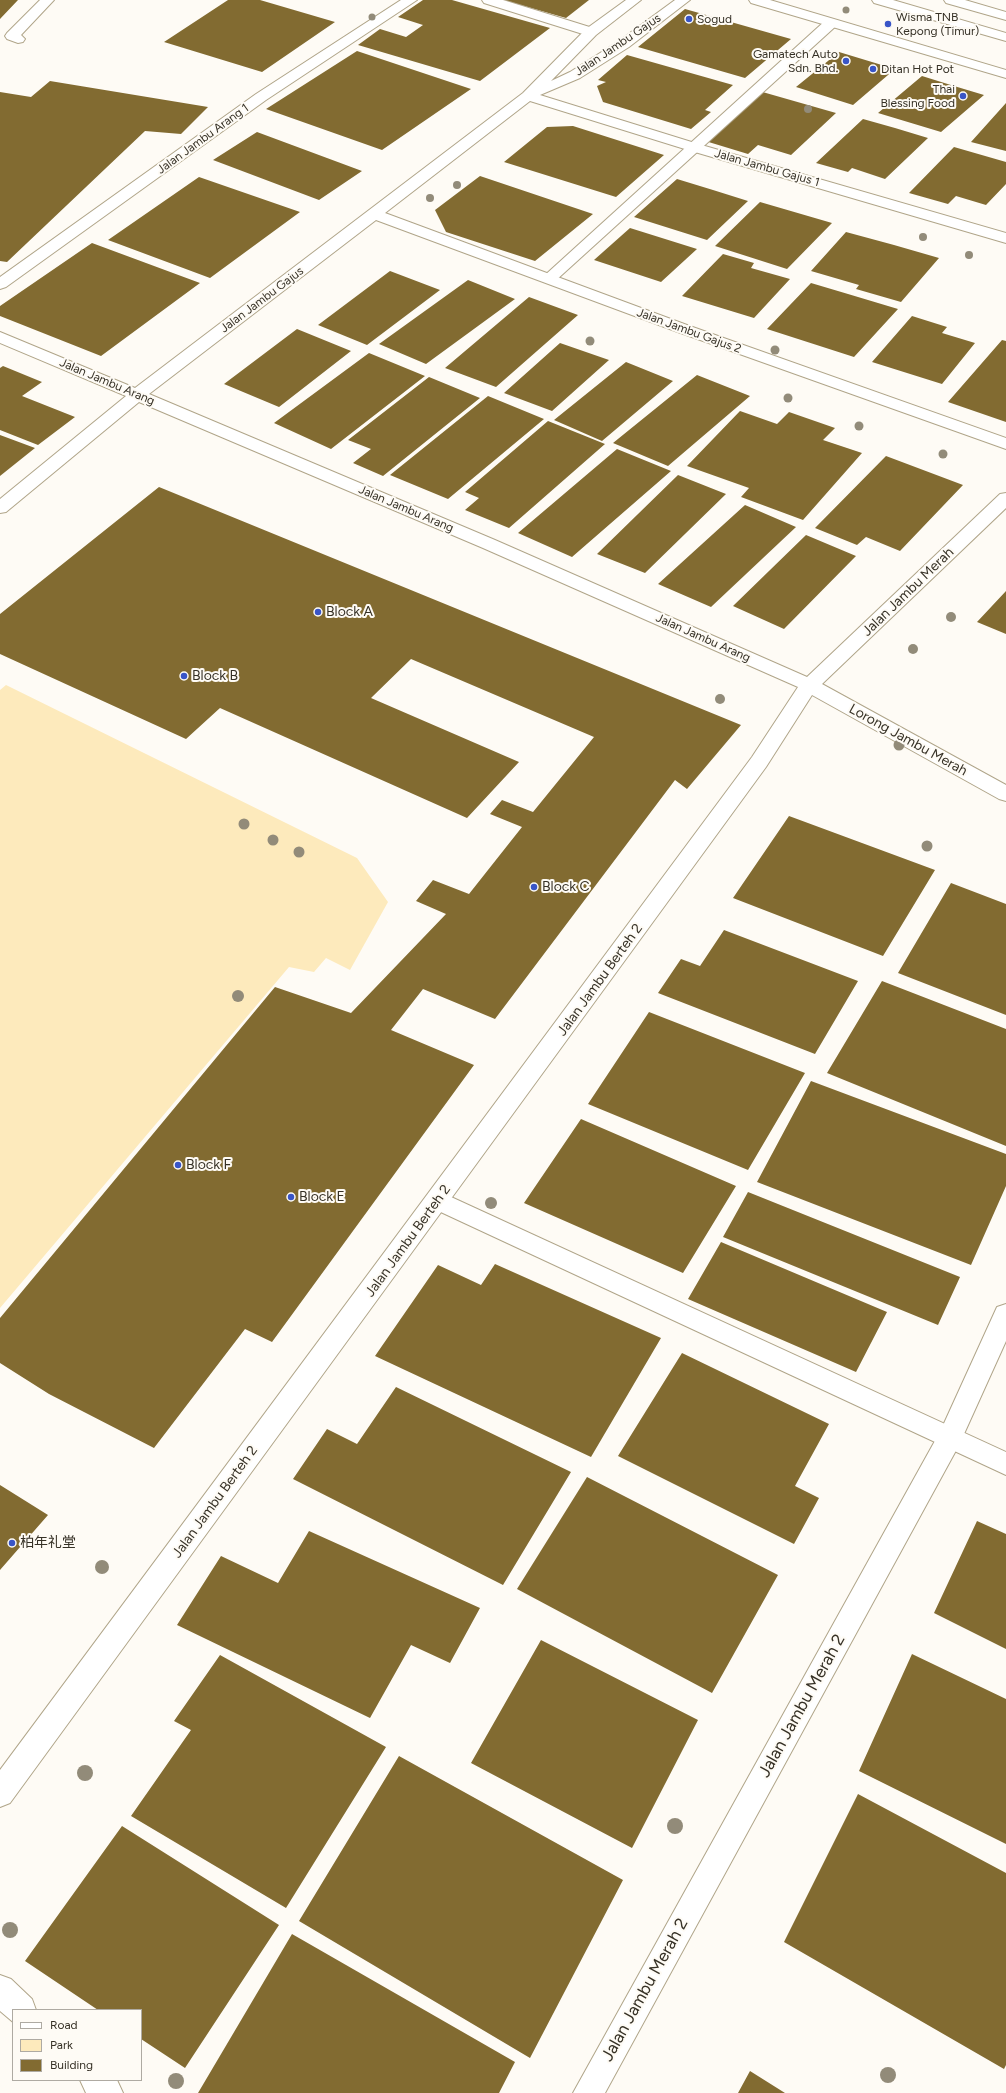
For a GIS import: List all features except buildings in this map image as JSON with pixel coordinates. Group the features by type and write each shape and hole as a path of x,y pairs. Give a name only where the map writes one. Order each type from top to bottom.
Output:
{"street":[{"path":"18,39 12,36 47,0"},
{"name":"Jalan Jambu Arang 1","path":"0,284 261,97 410,0"},
{"path":"489,0 591,32"},
{"name":"Jalan Jambu Gajus","path":"0,508 136,395 528,96 591,32 634,0"},
{"name":"Jalan Jambu Gajus","path":"528,96 581,71 624,44 684,0"},
{"path":"756,0 831,24 1006,74"},
{"path":"879,0 1006,37"},
{"path":"951,0 1006,16"},
{"path":"549,279 693,147 831,24"},
{"name":"Jalan Jambu Gajus 1","path":"528,96 693,147 1006,238"},
{"name":"Jalan Jambu Gajus 2","path":"374,214 549,279 1006,444"},
{"name":"Jalan Jambu Arang","path":"0,337 489,544 809,686"},
{"name":"Jalan Jambu Merah","path":"809,686 1006,498"},
{"name":"Lorong Jambu Merah","path":"809,686 1006,794"},
{"name":"Jalan Jambu Berteh 2","path":"0,1793 759,762 809,686"},
{"path":"438,1200 1006,1464"},
{"name":"Jalan Jambu Merah 2","path":"588,2093 950,1437 1006,1314"},
{"path":"0,1990 20,2009"},
{"path":"96,2081 108,2093"}],"green space":[{"path":"6,685 357,858 388,902 350,970 326,958 314,972 289,967 0,1308 0,690"}],"place":[{"name":"Sogud","path":"689,19"},
{"name":"Wisma TNB Kepong (Timur)","path":"888,24"},
{"name":"Gamatech Auto Sdn. Bhd.","path":"846,61"},
{"name":"Ditan Hot Pot","path":"873,69"},
{"name":"Thai Blessing Food","path":"963,96"},
{"name":"Block A","path":"318,612"},
{"name":"Block B","path":"184,676"},
{"name":"Block C","path":"534,887"},
{"name":"Block F","path":"178,1165"},
{"name":"Block E","path":"291,1197"},
{"name":"柏年礼堂","path":"12,1543"}]}
